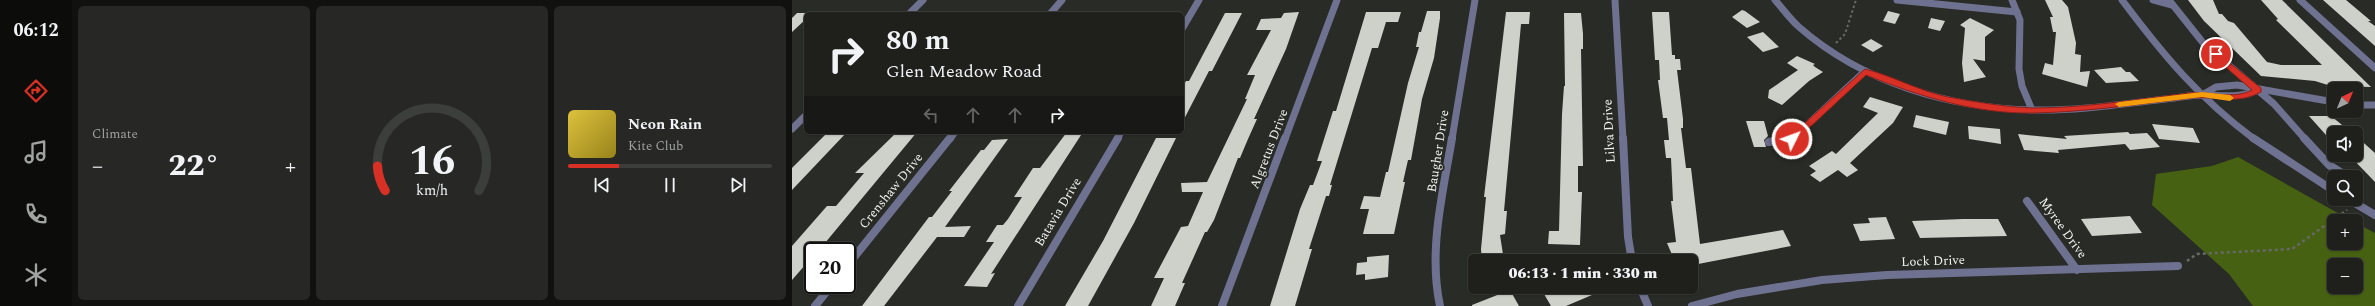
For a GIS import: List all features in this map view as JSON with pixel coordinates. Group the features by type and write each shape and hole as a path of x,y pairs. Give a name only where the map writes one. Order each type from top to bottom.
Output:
{"street":[{"path":"911,12 924,0"},
{"path":"1052,12 1062,0"},
{"path":"1184,26 1199,0"},
{"name":"Algretus Drive","path":"1222,306 1338,0"},
{"name":"Baugher Drive","path":"1440,306 1435,282 1436,235 1475,0"},
{"name":"Lilva Drive","path":"1615,0 1628,237 1631,254"},
{"path":"1775,0 1800,29 1825,49 1865,71 1901,86 1946,99 2001,108 2032,110 2071,109 2202,95 2229,98 2250,95 2258,90"},
{"path":"1897,0 2017,12"},
{"path":"2012,0 2020,20 2021,35 2019,69 2022,86 2032,110"},
{"path":"2122,0 2167,58 2202,95 2252,136 2327,186"},
{"path":"2153,0 2170,2 2204,44 2274,104 2328,165 2336,170"},
{"path":"2300,0 2375,68"},
{"path":"1769,142 1792,139 1865,71"},
{"path":"2202,95 2216,87 2237,85 2258,90 2327,101"},
{"path":"2363,105 2375,105"},
{"path":"792,129 804,117"},
{"name":"Crenshaw Drive","path":"856,255 953,134"},
{"name":"Batavia Drive","path":"1018,306 1120,134"},
{"name":"Myree Drive","path":"2027,201 2077,270"},
{"path":"2360,206 2375,215"},
{"name":"Lock Drive","path":"1692,306 1737,294 1822,280 1887,275 2178,266"},
{"path":"815,306 825,294"},
{"path":"1643,294 1648,306"}],"path":[{"path":"1825,49 1840,41 1845,34 1856,0"},
{"path":"2178,266 2197,254 2292,249 2345,206"}],"green space":[{"path":"2238,157 2340,214 2327,214 2327,250 2363,250 2363,227 2375,233 2375,306 2253,306 2229,274 2152,205 2156,174 2212,166"}],"building":[{"path":"2045,0 2062,0 2068,7 2076,43 2075,54 2081,55 2080,72 2090,71 2087,87 2042,74 2045,63 2053,65 2056,32 2053,32 2050,17 2053,17"},
{"path":"2188,0 2213,0 2219,14 2222,14 2228,21 2234,23 2267,62 2281,65 2322,65 2276,20 2278,19 2261,0 2282,0 2371,87 2363,87 2363,82 2327,82 2327,85 2315,81 2261,76 2204,21"},
{"path":"2323,0 2346,0 2371,21 2368,21 2375,26 2375,46"},
{"path":"1742,10 1760,22 1747,28 1732,17"},
{"path":"1427,11 1440,11 1440,18 1434,58 1422,99 1411,160 1408,160 1403,182 1405,182 1394,234 1363,234 1369,209 1360,209 1364,196 1380,197 1386,172 1388,172 1408,83 1419,47 1416,47 1419,32 1421,32"},
{"path":"1888,11 1900,14 1895,24 1883,21"},
{"path":"1299,12 1286,49 1254,119 1257,119 1240,158 1238,158 1214,220 1207,232 1205,232 1182,283 1185,283 1175,306 1151,306 1164,278 1154,278 1181,227 1188,226 1203,192 1182,192 1181,183 1207,182 1247,99 1245,99 1255,75 1247,75 1271,30 1256,30 1261,19 1281,18 1284,13"},
{"path":"1366,12 1401,12 1398,22 1386,22 1378,48 1372,48 1330,185 1332,185 1329,196 1326,196 1309,249 1312,249 1295,306 1270,306 1300,209 1310,185 1313,185 1322,161 1317,161 1333,111 1336,111"},
{"path":"1506,12 1530,12 1529,24 1521,24 1504,211 1507,211 1505,234 1500,235 1503,254 1481,254 1486,197 1484,197"},
{"path":"1652,12 1669,12 1672,55 1675,55 1675,59 1680,59 1681,70 1677,70 1683,119 1683,128 1681,128 1686,168 1691,168 1700,244 1783,230 1791,246 1698,264 1698,254 1672,254 1667,243 1676,242 1671,201 1673,201 1671,158 1666,158 1664,140 1669,140 1667,118 1663,118 1658,80 1660,80 1659,60 1655,60"},
{"path":"797,13 804,13 804,21 792,32 792,18"},
{"path":"1225,13 1242,13 1212,71 1209,71 1184,119 1184,85 1186,81 1189,81"},
{"path":"1564,13 1581,13 1583,34 1583,49 1581,49 1583,166 1578,166 1578,192 1582,192 1580,245 1548,244 1549,231 1559,231 1562,114 1565,86"},
{"path":"1931,18 1945,21 1940,31 1928,28"},
{"path":"1970,18 1994,30 1985,37 1985,61 1973,59 1986,77 1964,82 1962,63 1965,28 1960,25"},
{"path":"1763,32 1779,47 1763,52 1747,37"},
{"path":"1871,39 1883,46 1873,52 1861,45"},
{"path":"1797,56 1815,64 1813,65 1823,72 1809,81 1782,105 1768,98 1769,90 1798,70 1787,63"},
{"path":"2121,67 2126,72 2130,72 2139,81 2106,83 2094,70"},
{"path":"1870,97 1903,107 1893,123 1850,163 1858,170 1847,177 1838,170 1820,182 1810,175 1816,171 1809,166 1832,151 1836,154 1878,113 1863,107"},
{"path":"1916,115 1949,122 1946,135 1913,127"},
{"path":"2309,116 2327,116 2327,118 2333,118 2343,126 2327,126 2327,136"},
{"path":"1746,121 1764,121 1768,136 1764,140 1766,147 1754,147"},
{"path":"2152,124 2193,128 2200,143 2159,139"},
{"path":"1968,126 2000,129 2001,144 1969,139"},
{"path":"2128,132 2130,134 2147,133 2160,147 2130,150 2125,144 2058,150 2059,153 2024,150 2018,134 2067,139 2064,136"},
{"path":"826,134 845,134 792,190 792,168"},
{"path":"895,134 915,134 826,242 804,242 804,266 792,280 792,246 827,206 836,206 864,173 855,173"},
{"path":"1066,134 1082,134 991,274 995,273 987,287 964,286 994,242 986,242 997,225 1003,225 1022,197 1014,197 1033,168 1040,168"},
{"path":"1156,138 1176,138 1134,223 1088,306 1065,306 1103,241"},
{"path":"1008,139 945,227 971,226 964,237 937,237 884,306 862,306 929,217 932,217 952,191 949,191 981,150 984,150 992,140"},
{"path":"2363,142 2375,153 2375,182 2356,162 2363,162"},
{"path":"2130,216 2142,233 2092,236 2081,219"},
{"path":"1886,217 1895,239 1860,241 1853,224 1870,223 1868,218"},
{"path":"1998,219 2007,236 1920,238 1912,221"},
{"path":"1389,255 1388,277 1365,280 1365,274 1356,275 1357,263 1367,262 1367,257"},
{"path":"1500,294 1512,294 1519,306 1472,306"},
{"path":"1544,294 1592,295 1566,306 1551,306"}],"slow traffic":[{"path":"2119,104 2202,95 2230,98"}],"route":[{"path":"1792,139 1865,71 1901,86 1946,99 2001,108 2032,110 2084,108 2202,95 2229,98 2250,95 2258,90 2216,54"}]}
